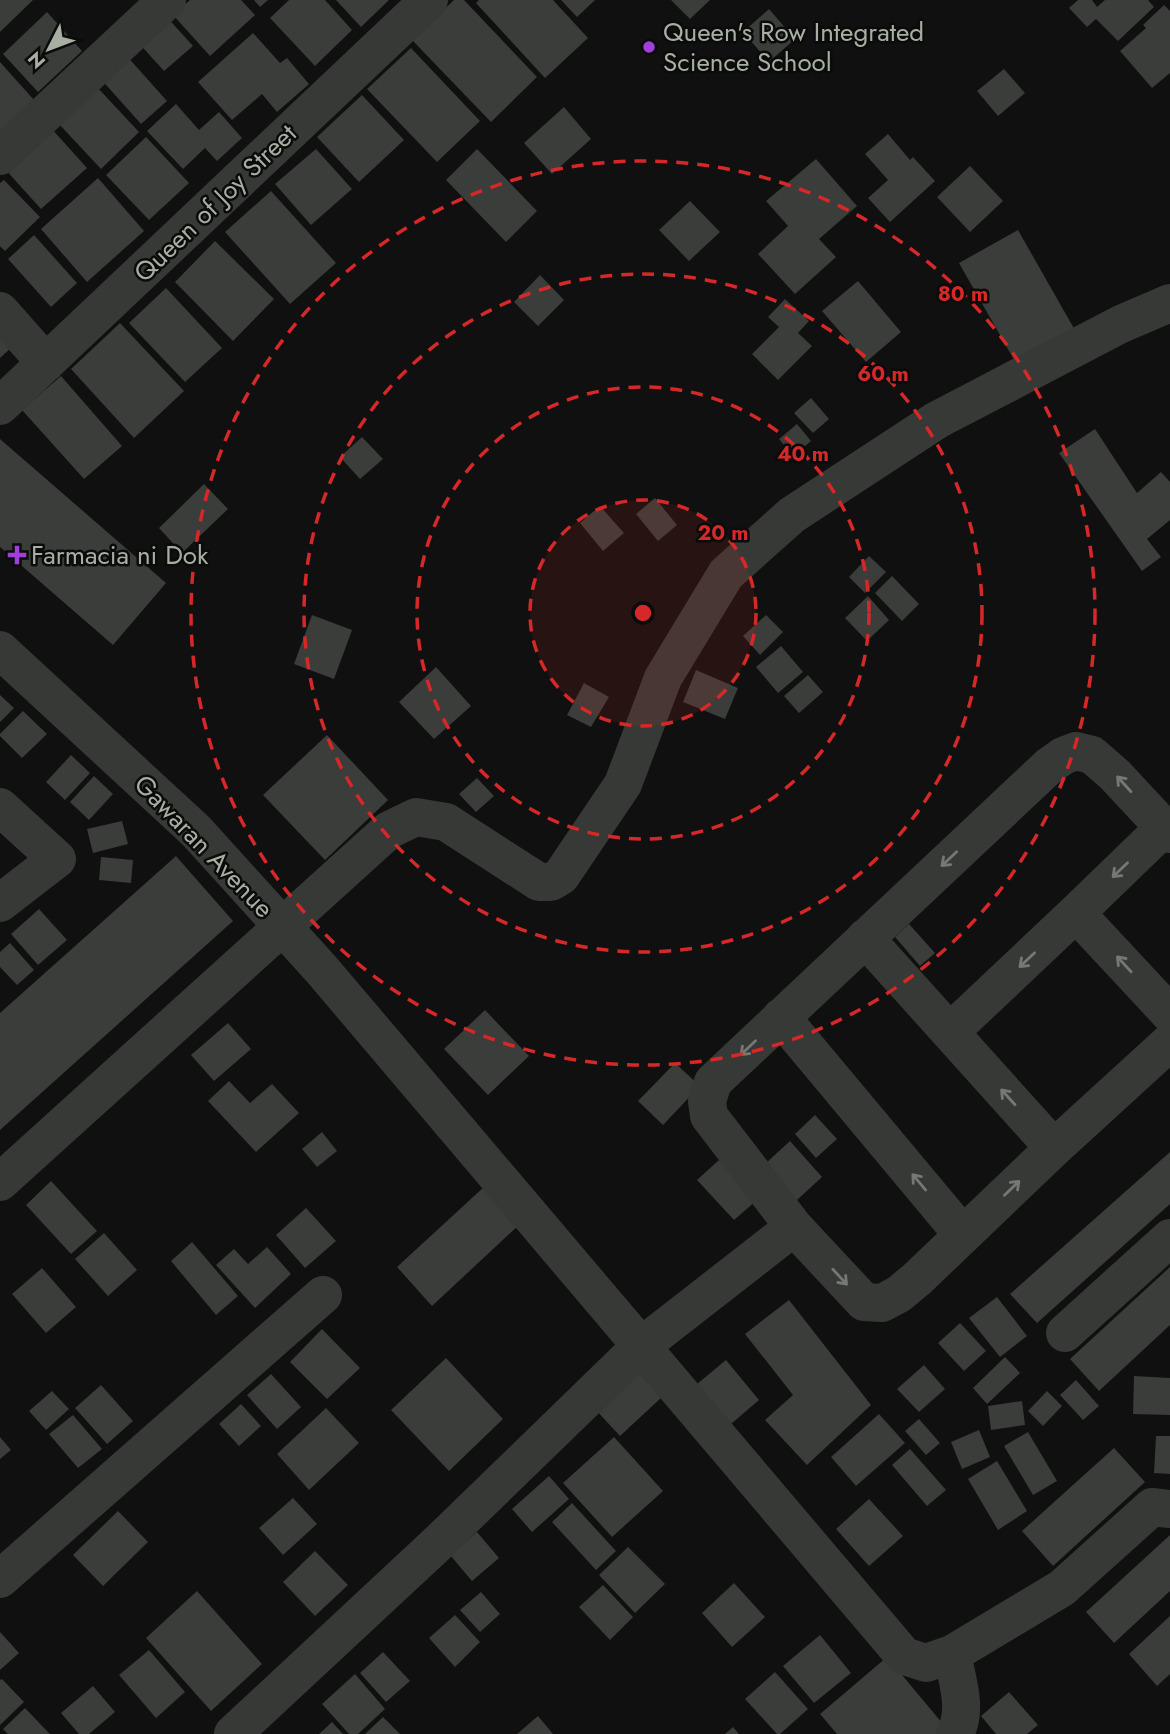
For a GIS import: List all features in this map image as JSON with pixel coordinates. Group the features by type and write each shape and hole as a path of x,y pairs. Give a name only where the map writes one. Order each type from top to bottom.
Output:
{"street":[{"path":"0,156 167,0"},
{"name":"Queen of Joy Street","path":"0,406 429,0"},
{"path":"1170,303 1121,324 937,419 792,515 726,574 663,678 622,785 561,876 551,882 539,883 446,822 416,817 390,830 283,926 904,1656 926,1663 952,1654 1062,1588 1152,1507 1170,1509"},
{"path":"0,311 47,363"},
{"name":"Gawaran Avenue","path":"0,650 196,831 283,926 0,1182"},
{"path":"950,1032 1167,831 1108,768 1092,755 1076,751 1049,766 713,1082 707,1101 709,1116 793,1227 864,1302 882,1303 899,1294 1170,1042"},
{"path":"0,807 57,859 0,903"},
{"path":"1076,913 1170,1014"},
{"path":"865,938 1054,1148"},
{"path":"781,1017 963,1235"},
{"path":"233,1734 437,1544 640,1347 793,1227"},
{"path":"1065,1333 1170,1238"},
{"path":"0,1580 323,1295"},
{"path":"952,1654 962,1708 961,1731"}],"building":[{"path":"0,0 33,0 0,32"},
{"path":"190,0 241,0 255,15 210,56 173,15"},
{"path":"254,0 268,0 260,7"},
{"path":"289,0 325,0 352,30 315,66 270,18"},
{"path":"336,0 389,0 361,27"},
{"path":"454,0 464,0 537,77 491,122 412,40"},
{"path":"479,0 553,0 588,38 545,78 476,3"},
{"name":"Queen's Row Integrated Science School","path":"561,0 595,0 577,17"},
{"name":"Queen's Row Integrated Science School","path":"671,0 710,0 690,19"},
{"path":"1078,0 1092,0 1097,7 1105,0 1148,0 1154,7 1118,41 1096,19 1087,27 1069,8"},
{"path":"1164,5 1170,11 1170,73 1152,88 1120,51 1146,28 1143,25"},
{"path":"769,9 795,39 769,62 743,32"},
{"path":"47,12 82,51 38,92 3,54"},
{"path":"164,14 193,46 164,71 135,39"},
{"path":"253,33 280,63 287,58 309,84 277,112 262,94 232,120 198,82"},
{"path":"411,48 480,121 437,162 367,89"},
{"path":"125,54 167,101 141,124 99,77"},
{"path":"0,62 34,100 0,131"},
{"path":"1004,69 1025,93 998,116 977,91"},
{"path":"96,86 139,132 101,169 58,123"},
{"path":"362,95 404,140 359,182 317,137"},
{"path":"176,104 199,130 219,112 242,138 217,161 205,148 183,169 147,131"},
{"path":"564,107 591,139 552,174 524,143"},
{"path":"50,127 87,168 41,209 4,168"},
{"path":"888,134 910,160 913,157 935,181 890,222 868,198 888,180 865,154"},
{"path":"146,137 189,183 149,220 106,175"},
{"path":"316,149 352,189 311,225 275,184"},
{"path":"477,149 537,211 506,242 446,180"},
{"path":"816,159 857,206 819,239 836,257 795,294 758,254 788,226 766,201"},
{"path":"970,166 1003,201 970,232 937,197"},
{"path":"98,178 144,231 87,282 41,229"},
{"path":"4,180 40,217 5,251 0,246 0,183"},
{"path":"271,191 336,263 290,304 225,232"},
{"path":"690,201 720,232 689,261 659,230"},
{"path":"1018,230 1076,332 1017,365 959,263"},
{"path":"34,235 77,283 51,307 8,259"},
{"path":"215,241 274,299 233,341 175,282"},
{"path":"540,275 564,300 538,326 514,302"},
{"path":"858,281 901,332 866,362 822,311"},
{"path":"166,288 222,348 185,382 129,323"},
{"path":"785,299 809,321 798,333 812,346 778,380 752,354 779,327 768,317"},
{"path":"120,323 184,391 134,438 71,369"},
{"path":"0,332 13,346 0,358"},
{"path":"61,376 122,446 84,479 22,410"},
{"path":"811,398 829,419 813,433 794,413"},
{"path":"797,424 811,441 793,456 779,439"},
{"path":"1095,429 1137,493 1161,472 1170,482 1170,520 1147,539 1161,557 1142,571 1059,453"},
{"path":"362,437 383,459 360,479 340,457"},
{"path":"0,439 166,583 113,645 0,547"},
{"path":"204,484 228,509 182,553 159,528"},
{"path":"655,498 677,525 658,541 636,514"},
{"path":"600,506 624,533 603,551 580,523"},
{"path":"869,556 886,572 865,593 849,577"},
{"path":"892,576 919,604 902,621 875,593"},
{"path":"868,596 889,620 867,641 845,618"},
{"path":"312,615 352,630 334,679 294,664"},
{"path":"766,615 783,632 760,655 743,636"},
{"path":"781,646 803,672 778,693 756,667"},
{"path":"436,667 471,706 434,739 399,702"},
{"path":"696,670 738,688 725,719 683,702"},
{"path":"808,675 823,692 799,713 784,696"},
{"path":"584,683 609,697 591,727 567,715"},
{"path":"0,695 14,708 0,722"},
{"path":"23,711 47,734 22,758 0,734"},
{"path":"327,735 388,800 325,860 263,795"},
{"path":"71,755 90,773 65,800 46,782"},
{"path":"94,776 113,794 89,820 70,802"},
{"path":"477,778 494,796 476,812 459,794"},
{"path":"122,821 128,844 93,853 87,829"},
{"path":"176,856 233,921 0,1130 0,1013"},
{"path":"101,857 133,860 131,883 99,880"},
{"path":"39,909 67,940 38,965 11,934"},
{"path":"909,924 935,953 920,966 895,937"},
{"path":"10,943 34,970 17,985 0,967 0,952"},
{"path":"485,1010 529,1056 488,1095 444,1049"},
{"path":"228,1023 251,1049 214,1081 191,1055"},
{"path":"675,1063 700,1086 663,1125 638,1101"},
{"path":"229,1081 250,1103 272,1084 299,1113 256,1152 208,1101"},
{"path":"815,1115 837,1139 816,1158 795,1134"},
{"path":"322,1132 337,1151 317,1167 302,1149"},
{"path":"790,1141 822,1177 797,1200 765,1164"},
{"path":"1170,1152 1170,1204 1037,1323 1010,1294"},
{"path":"719,1160 756,1201 734,1220 697,1180"},
{"path":"51,1181 97,1231 71,1254 26,1205"},
{"path":"485,1186 520,1224 432,1306 397,1267"},
{"path":"306,1208 336,1241 305,1268 276,1235"},
{"path":"104,1233 137,1270 108,1296 75,1259"},
{"path":"192,1242 238,1296 216,1315 171,1261"},
{"path":"267,1247 291,1274 255,1308 216,1265 234,1249 248,1264"},
{"path":"1170,1267 1170,1325 1099,1391 1070,1359"},
{"path":"42,1268 76,1307 46,1333 12,1294"},
{"path":"997,1297 1027,1336 1000,1357 969,1318"},
{"path":"789,1300 871,1405 807,1465 765,1420 793,1395 745,1334"},
{"path":"960,1323 986,1351 964,1371 938,1343"},
{"path":"322,1329 360,1368 327,1399 290,1362"},
{"path":"1005,1357 1020,1373 987,1404 973,1388"},
{"path":"446,1358 503,1419 449,1471 391,1410"},
{"path":"726,1360 759,1400 731,1424 697,1384"},
{"path":"924,1365 945,1389 919,1412 897,1389"},
{"path":"637,1370 662,1397 620,1436 595,1409"},
{"path":"271,1374 301,1407 277,1429 247,1395"},
{"path":"1134,1376 1170,1378 1170,1415 1133,1414"},
{"path":"1076,1380 1099,1406 1083,1420 1060,1395"},
{"path":"101,1385 133,1421 107,1444 75,1408"},
{"path":"52,1391 69,1409 46,1430 29,1411"},
{"path":"1047,1391 1062,1406 1043,1426 1028,1411"},
{"path":"1022,1401 1025,1425 991,1430 988,1406"},
{"path":"241,1404 261,1426 239,1446 219,1424"},
{"path":"326,1408 359,1443 309,1490 277,1454"},
{"path":"879,1414 905,1443 856,1486 831,1457"},
{"path":"73,1415 102,1449 78,1468 49,1434"},
{"path":"919,1419 940,1443 926,1455 905,1431"},
{"path":"979,1430 990,1457 962,1469 951,1442"},
{"path":"1028,1432 1057,1481 1033,1495 1004,1446"},
{"path":"1156,1436 1170,1436 1170,1474 1154,1473"},
{"path":"0,1437 11,1450 0,1459"},
{"path":"614,1437 663,1491 612,1537 563,1483"},
{"path":"1114,1448 1145,1482 1053,1566 1022,1531"},
{"path":"910,1449 946,1490 927,1506 892,1465"},
{"path":"997,1461 1027,1511 998,1530 968,1479"},
{"path":"549,1476 569,1499 532,1532 512,1509"},
{"path":"293,1498 317,1524 283,1555 259,1528"},
{"path":"869,1499 903,1536 869,1566 836,1529"},
{"path":"572,1503 616,1551 596,1570 552,1522"},
{"path":"118,1511 148,1542 103,1586 73,1555"},
{"path":"477,1532 499,1558 472,1581 450,1555"},
{"path":"1170,1535 1170,1591 1114,1643 1086,1612"},
{"path":"628,1547 665,1584 635,1613 599,1575"},
{"path":"315,1551 348,1585 315,1616 283,1582"},
{"path":"734,1583 765,1617 732,1647 702,1613"},
{"path":"603,1585 633,1617 610,1640 579,1607"},
{"path":"197,1591 262,1664 211,1711 146,1638"},
{"path":"481,1592 500,1614 480,1632 460,1610"},
{"path":"455,1615 480,1642 455,1667 429,1638"},
{"path":"1170,1616 1170,1674 1157,1686 1129,1654"},
{"path":"0,1632 19,1653 0,1670"},
{"path":"820,1635 851,1673 814,1703 783,1666"},
{"path":"149,1650 185,1692 156,1718 119,1675"},
{"path":"383,1652 410,1681 386,1702 360,1673"},
{"path":"887,1657 948,1730 944,1734 837,1734 820,1714"},
{"path":"775,1672 808,1709 780,1734 777,1734 745,1699"},
{"path":"355,1674 385,1709 358,1734 349,1734 322,1704"},
{"path":"0,1680 24,1702 0,1725"},
{"path":"93,1686 115,1712 89,1734 79,1734 61,1713"},
{"path":"1009,1692 1038,1725 1027,1734 996,1734 981,1716"},
{"path":"25,1708 50,1734 8,1734 3,1729"},
{"path":"538,1716 553,1734 517,1734"},
{"path":"383,1717 400,1734 365,1734"},
{"path":"332,1722 343,1734 319,1734"},
{"path":"733,1727 739,1734 725,1734"}],"place":[{"name":"Queen's Row Integrated Science School","path":"649,47"},
{"name":"Farmacia ni Dok","path":"17,555"}]}
